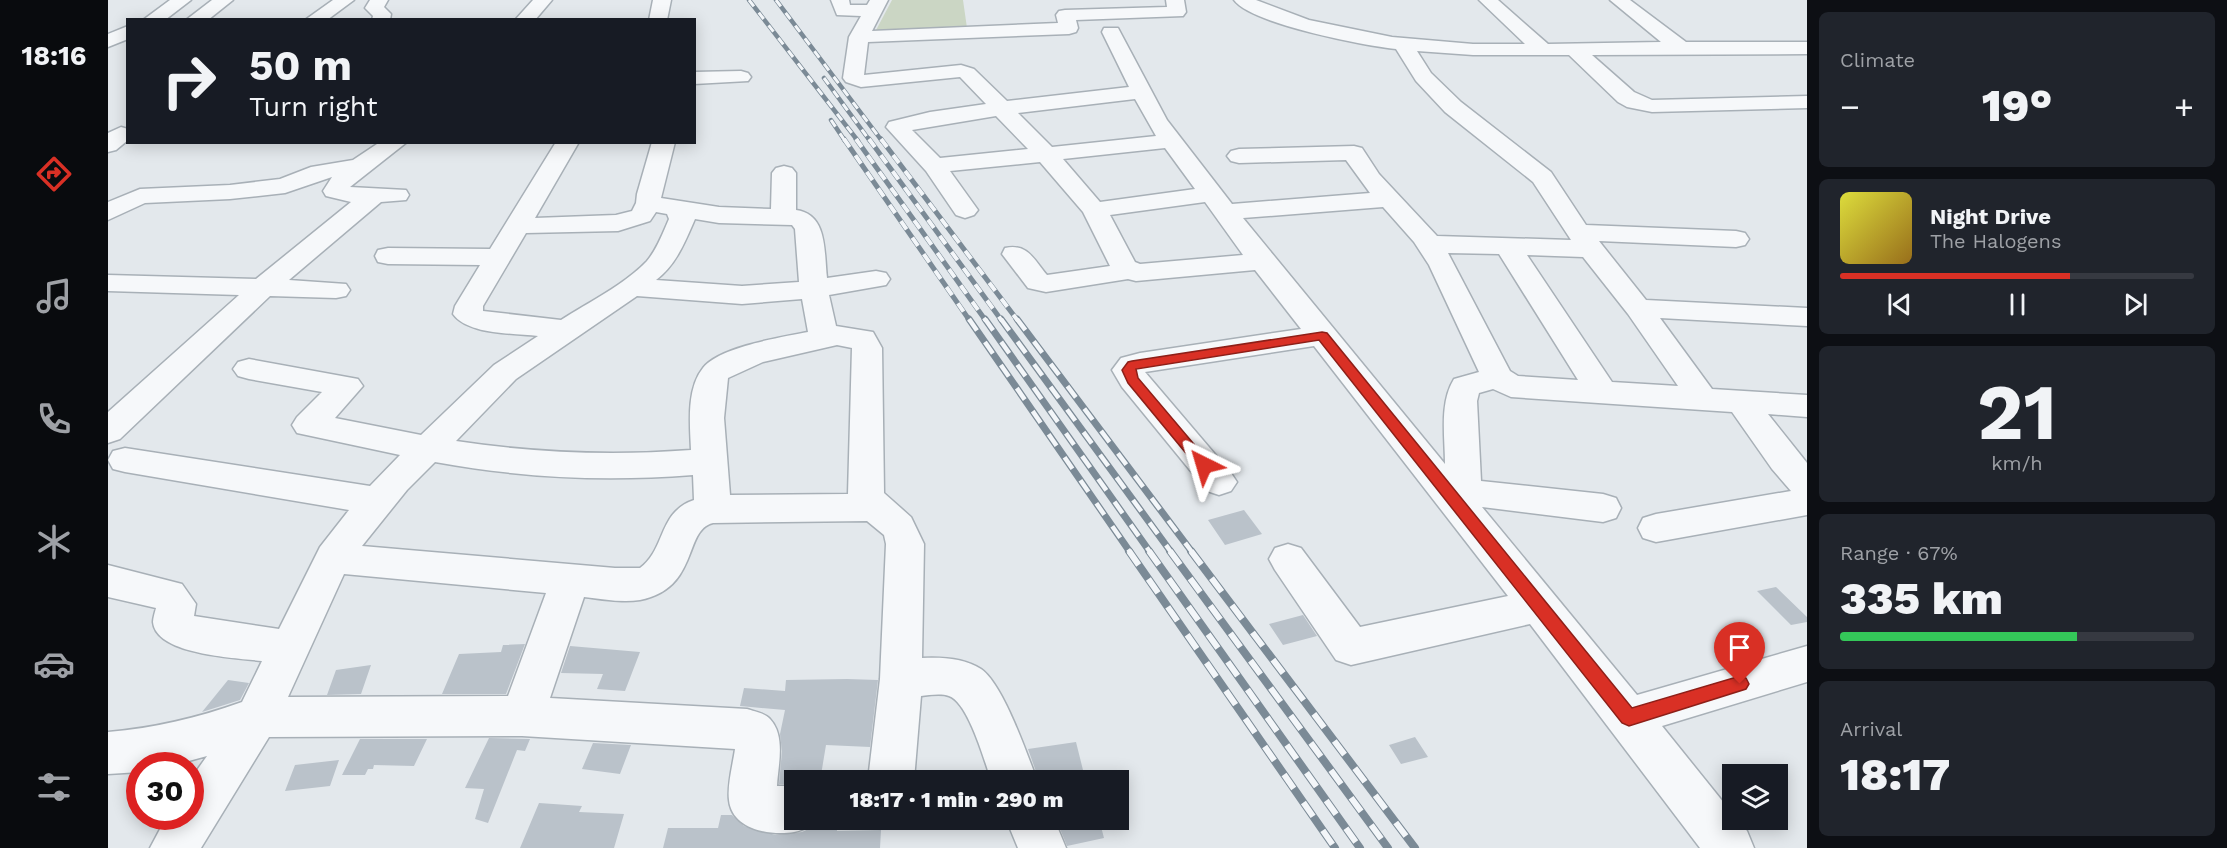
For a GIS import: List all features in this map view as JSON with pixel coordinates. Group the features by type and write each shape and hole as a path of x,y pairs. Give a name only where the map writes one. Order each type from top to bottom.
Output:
{"street":[{"path":"155,18 182,0"},
{"path":"198,18 224,0"},
{"path":"317,18 345,0"},
{"path":"378,0 374,8 382,14 381,18"},
{"path":"526,18 543,0 561,0"},
{"path":"658,18 662,0"},
{"path":"840,0 843,11 877,5"},
{"path":"859,37 1070,28 1065,15 1177,12 1175,0"},
{"path":"1243,0 1265,11 1319,29 1428,48 1502,52 1680,47 1807,48"},
{"path":"1488,0 1543,50"},
{"path":"1619,0 1680,47"},
{"path":"877,5 859,37 853,78 873,96 897,127 934,166 965,210"},
{"path":"1110,15 1141,92 1157,122 1171,141 1262,261 1322,335 1464,502 1538,606 1629,717 1730,848"},
{"path":"108,41 126,33"},
{"path":"1403,44 1423,77 1453,107 1542,177 1584,241 1638,308 1703,399"},
{"path":"1785,48 1807,63"},
{"path":"1574,49 1626,97 1652,106 1807,102"},
{"path":"873,96 961,71 972,76 1000,109 1046,154 1094,210 1124,267 1129,271 1136,273 1262,261"},
{"path":"696,78 741,77"},
{"path":"897,127 930,119 1141,92"},
{"path":"934,166 1171,141"},
{"path":"108,431 264,287 385,195 345,194 335,191 337,186 393,144"},
{"path":"565,330 477,320 468,314 469,306 567,144"},
{"path":"174,848 257,717 333,558 344,541 378,501 506,372 565,330 632,287 656,267 669,248 682,219 649,194 663,144"},
{"path":"1239,156 1354,153 1361,169 1429,244 1462,304 1498,378 1511,386 1807,406"},
{"path":"108,212 140,196 230,192 285,186 319,172 362,166"},
{"path":"783,216 784,173"},
{"path":"1094,210 1218,203 1390,199"},
{"path":"516,226 618,223 663,206 719,215 799,218 808,226 814,290 822,331 833,337"},
{"path":"1429,244 1508,247 1584,241 1736,239"},
{"path":"1508,247 1602,392"},
{"path":"1015,254 1038,282 1046,284 1129,271"},
{"path":"388,256 498,257"},
{"path":"632,287 742,295 777,294 876,279"},
{"path":"108,283 336,290"},
{"path":"1638,308 1807,317"},
{"path":"1218,482 1133,380 1128,370 1132,365 1140,363 1322,335"},
{"path":"713,509 708,387 716,373 729,364 763,353 833,337 846,336 862,339 867,348 866,495 873,507 895,520 902,530 904,544 901,679 892,770"},
{"path":"249,369 347,386 309,425 428,449 538,464 587,467 710,461"},
{"path":"1464,502 1461,400 1463,390 1465,386 1478,381 1498,378"},
{"path":"1741,401 1784,460 1807,486"},
{"path":"125,460 378,501"},
{"path":"1464,502 1603,508"},
{"path":"1656,528 1807,502"},
{"path":"333,558 640,585 655,580 666,570 682,529 693,515 713,509 873,507"},
{"path":"1288,559 1351,647 1538,606"},
{"path":"522,716 570,579"},
{"path":"108,580 168,595 176,604 173,623 183,632 290,648"},
{"path":"1629,717 1807,664"},
{"path":"901,679 950,677 966,682 979,696 1010,770"},
{"path":"108,753 148,750 196,739 257,717 522,716 747,729 754,733 758,743 752,801 763,809 784,809"},
{"path":"1035,830 1042,848"}],"green space":[{"path":"892,0 963,0 967,28 875,32"}],"building":[{"path":"1244,510 1262,534 1225,545 1208,520"},
{"path":"1776,587 1807,617 1807,622 1791,625 1757,591"},
{"path":"1303,615 1317,636 1283,645 1269,624"},
{"path":"525,644 506,694 442,694 459,654 501,652 503,645"},
{"path":"570,646 640,652 625,691 597,689 603,674 561,673"},
{"path":"371,665 361,694 327,695 336,670"},
{"path":"228,680 249,683 240,700 202,712"},
{"path":"786,680 878,680 870,747 826,745 822,770 784,770 784,784 779,784 782,751 780,734 785,710 740,706 744,688 785,691"},
{"path":"1415,737 1428,757 1401,764 1389,745"},
{"path":"489,738 530,739 525,751 517,750 488,823 475,819 484,789 465,788"},
{"path":"360,739 427,739 414,766 374,765 373,769 368,769 365,775 342,775"},
{"path":"1076,742 1083,770 1035,770 1028,749"},
{"path":"593,743 631,745 620,774 582,769"},
{"path":"339,760 330,786 285,791 295,765"},
{"path":"539,803 582,806 579,812 624,814 614,848 520,848"},
{"path":"721,815 732,815 744,826 775,835 806,830 881,830 880,848 663,848 668,828 718,828"},
{"path":"1060,830 1102,830 1104,838 1067,846"}],"railway":[{"path":"749,0 858,141"},
{"path":"776,0 882,141"},
{"path":"824,78 870,141"},
{"path":"831,120 845,141"},
{"path":"844,139 970,321"},
{"path":"856,139 986,321"},
{"path":"869,139 1002,321"},
{"path":"881,139 1018,321"},
{"path":"969,319 1130,552"},
{"path":"985,319 1150,552"},
{"path":"1001,319 1171,552"},
{"path":"1017,319 1192,552"},
{"path":"1129,551 1335,848"},
{"path":"1149,551 1360,848"},
{"path":"1170,551 1388,848"},
{"path":"1191,551 1415,848"}],"route":[{"path":"1204,465 1133,380 1128,370 1132,365 1322,335 1629,717 1740,684"}]}
